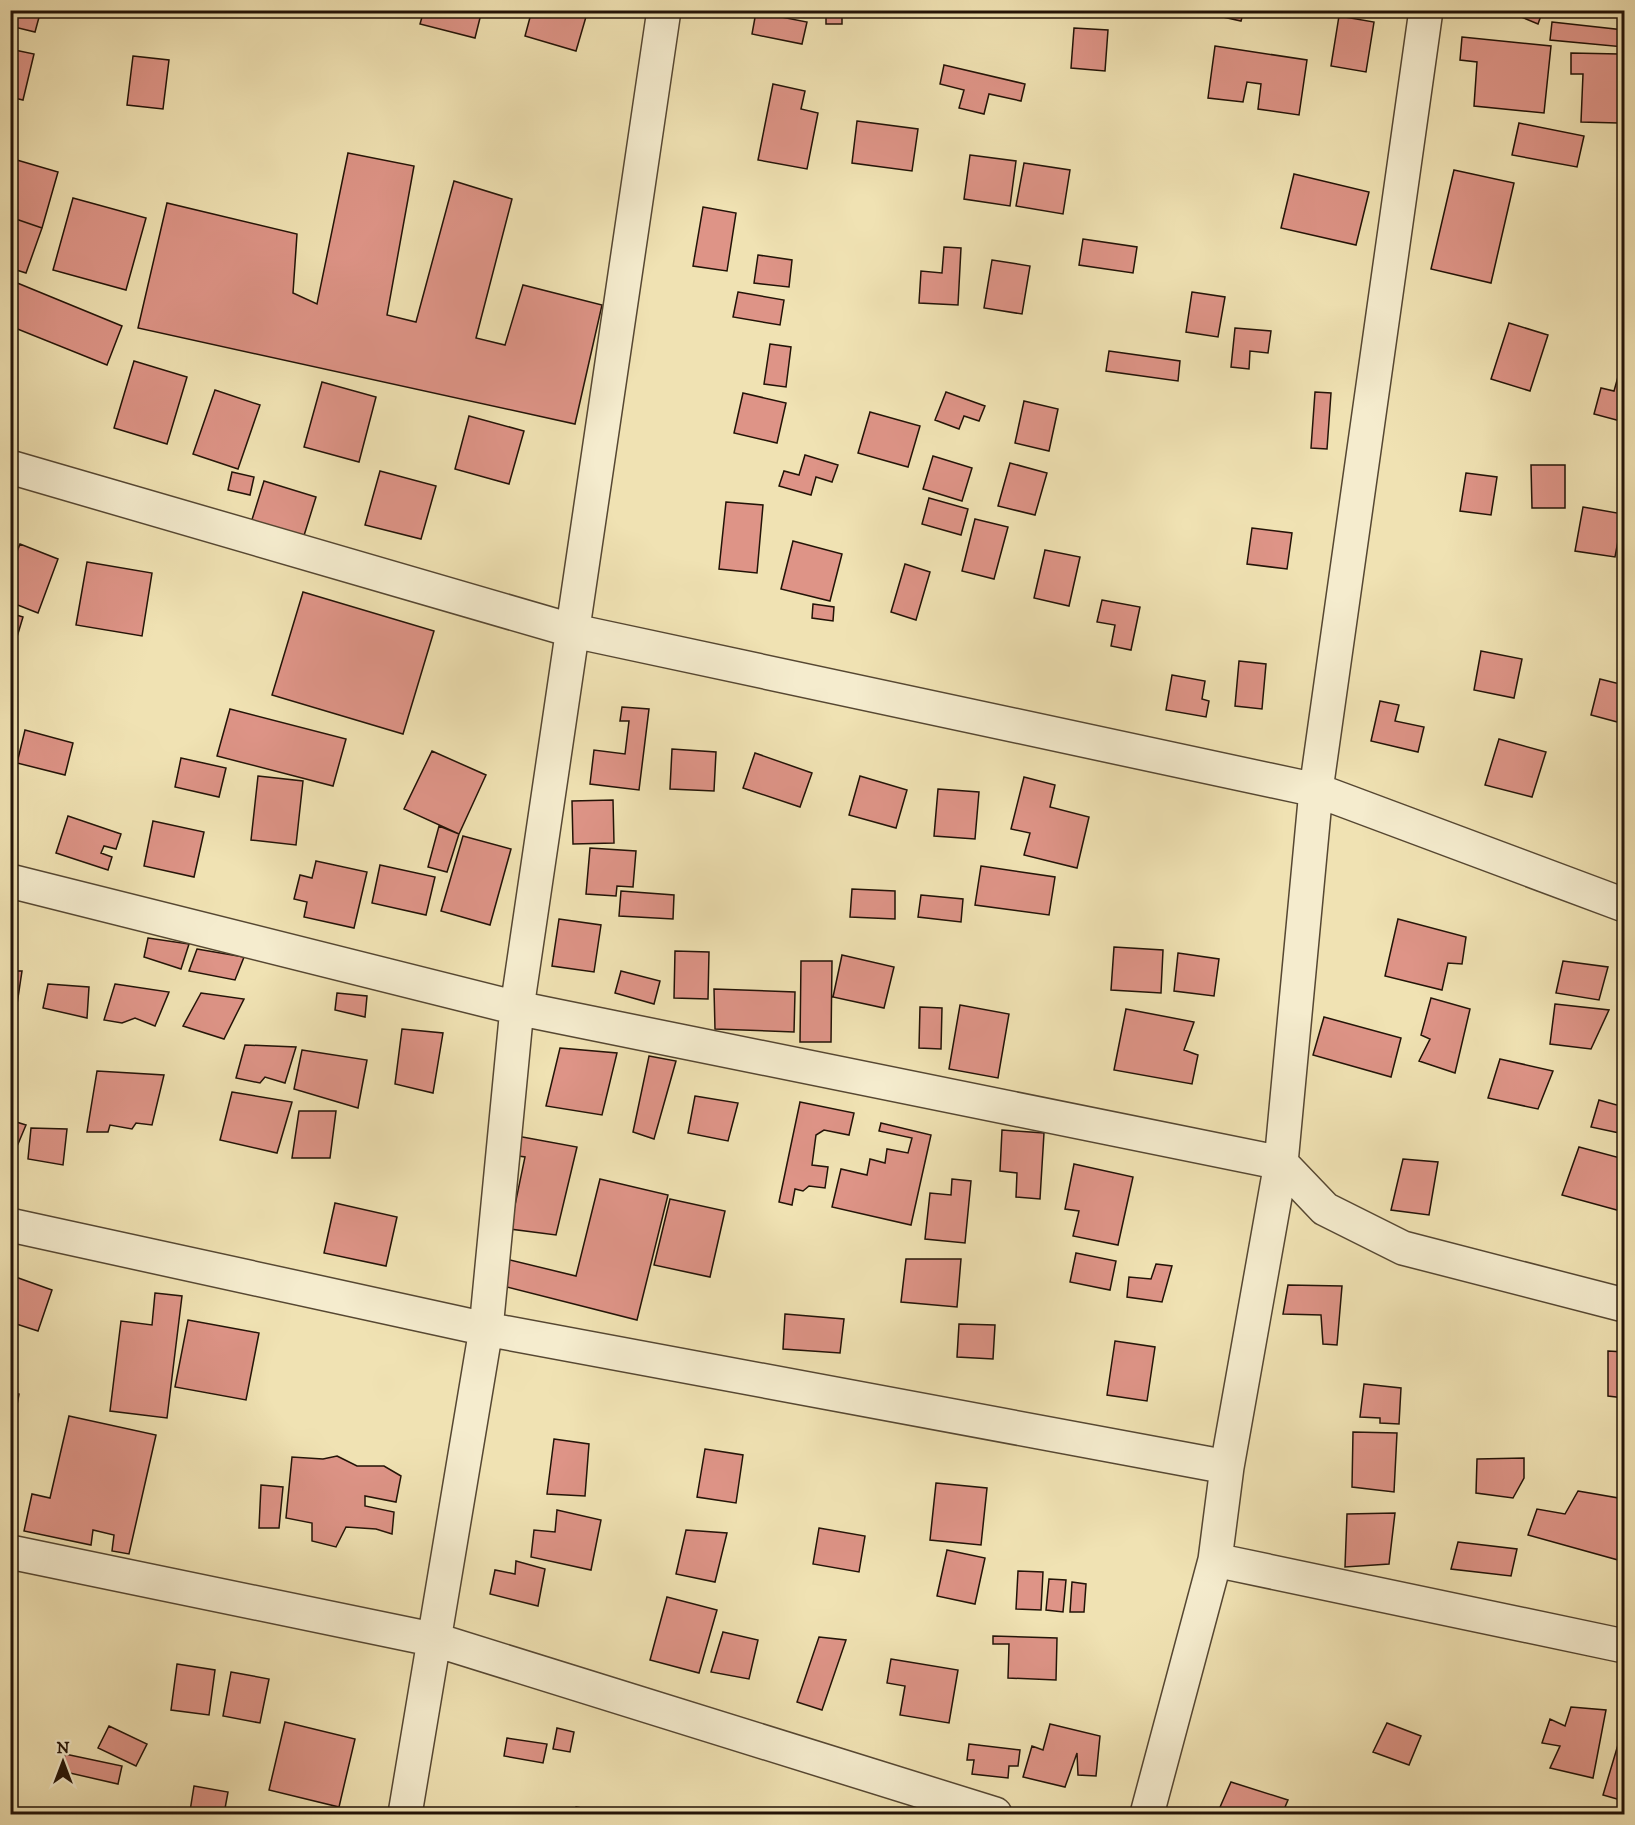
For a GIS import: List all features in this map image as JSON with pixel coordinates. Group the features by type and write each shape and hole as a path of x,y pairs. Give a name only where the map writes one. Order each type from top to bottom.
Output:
{"street":[{"path":"405,1815 436,1640 486,1329 517,1008 664,10"},
{"path":"1147,1815 1215,1560 1227,1467 1281,1163 1316,790 1426,10"},
{"path":"10,467 574,631 1316,790 1624,905"},
{"path":"10,881 517,1008 1281,1163 1325,1209 1403,1248 1624,1305"},
{"path":"10,1225 486,1329 1227,1467"},
{"path":"10,1552 436,1640 995,1815"},
{"path":"1215,1560 1624,1646"}],"building":[{"path":"10,10 41,10 35,32 10,26"},
{"path":"424,10 482,10 475,38 420,24"},
{"path":"532,10 588,10 576,51 525,36"},
{"path":"826,10 842,10 842,24 826,24"},
{"path":"1192,10 1244,10 1241,21"},
{"path":"1505,10 1543,10 1538,24"},
{"path":"756,12 807,22 802,44 752,34"},
{"path":"1339,16 1374,22 1366,72 1331,66"},
{"path":"1552,22 1624,30 1624,47 1550,40"},
{"path":"1074,28 1108,30 1105,71 1071,68"},
{"path":"1462,37 1551,46 1544,113 1474,106 1477,62 1460,60"},
{"path":"1215,46 1307,60 1299,115 1258,109 1261,84 1247,82 1243,102 1208,98"},
{"path":"10,49 34,54 23,100 10,97"},
{"path":"1571,53 1619,54 1618,123 1581,122 1583,74 1571,74"},
{"path":"133,56 169,60 163,109 127,105"},
{"path":"944,65 1025,84 1021,101 989,94 984,114 959,108 964,90 940,84"},
{"path":"773,84 805,91 801,109 818,113 807,169 758,160"},
{"path":"857,121 918,129 912,171 852,163"},
{"path":"1519,123 1584,136 1577,167 1512,155"},
{"path":"348,153 414,166 387,315 416,322 454,181 512,199 476,338 505,345 523,285 602,305 575,424 138,328 167,203 297,234 293,293 317,304"},
{"path":"970,155 1016,161 1010,206 964,199"},
{"path":"10,158 58,172 42,228 10,217"},
{"path":"1024,163 1070,170 1063,214 1016,206"},
{"path":"1454,170 1514,183 1491,283 1431,269"},
{"path":"1294,174 1369,192 1356,245 1281,228"},
{"path":"73,198 146,218 126,290 53,270"},
{"path":"703,207 736,213 727,271 693,266"},
{"path":"10,217 42,228 26,273 10,268"},
{"path":"1083,239 1137,247 1133,273 1079,265"},
{"path":"944,247 961,248 958,305 919,303 921,271 942,273"},
{"path":"758,255 792,260 789,287 754,283"},
{"path":"992,260 1030,266 1022,314 984,308"},
{"path":"10,280 122,326 107,365 10,326"},
{"path":"738,292 784,300 780,325 733,317"},
{"path":"1192,292 1225,297 1218,337 1186,332"},
{"path":"1509,323 1548,335 1530,391 1491,379"},
{"path":"1235,328 1271,331 1268,353 1250,351 1249,369 1231,367"},
{"path":"770,344 791,347 786,387 764,384"},
{"path":"1109,351 1180,361 1178,381 1106,371"},
{"path":"1623,359 1624,422 1594,414 1601,388 1614,391"},
{"path":"134,361 187,377 167,444 114,428"},
{"path":"322,382 376,397 359,462 304,447"},
{"path":"215,390 260,405 238,469 193,454"},
{"path":"946,392 985,406 979,421 964,416 959,429 935,420"},
{"path":"1315,392 1331,393 1327,449 1311,448"},
{"path":"743,393 786,403 777,443 734,433"},
{"path":"1024,401 1058,409 1049,451 1015,443"},
{"path":"870,412 920,426 908,467 858,453"},
{"path":"469,416 524,431 509,484 455,469"},
{"path":"805,455 838,465 832,482 816,477 811,495 779,486 784,471 799,475"},
{"path":"933,456 972,468 962,501 923,489"},
{"path":"1010,463 1047,473 1035,515 998,506"},
{"path":"1531,465 1565,465 1565,508 1532,508"},
{"path":"380,471 436,486 421,539 365,525"},
{"path":"232,472 254,477 250,495 228,490"},
{"path":"1466,473 1497,477 1491,515 1460,511"},
{"path":"264,481 316,497 302,542 250,526"},
{"path":"929,498 968,509 961,535 922,524"},
{"path":"726,502 763,505 757,573 719,569"},
{"path":"1583,507 1623,514 1615,557 1575,551"},
{"path":"975,519 1008,527 994,579 962,571"},
{"path":"1252,528 1292,533 1287,569 1247,564"},
{"path":"793,541 842,554 830,601 781,589"},
{"path":"20,544 58,559 38,613 10,602 10,569"},
{"path":"1045,550 1080,557 1069,606 1034,598"},
{"path":"87,562 152,573 142,636 76,625"},
{"path":"905,564 930,572 916,620 891,612"},
{"path":"303,592 434,631 403,734 272,695"},
{"path":"1102,600 1140,607 1131,650 1111,646 1115,625 1097,622"},
{"path":"813,604 834,607 833,621 812,618"},
{"path":"10,613 23,617 10,660"},
{"path":"1481,651 1522,659 1514,698 1474,690"},
{"path":"1239,661 1266,664 1262,709 1235,706"},
{"path":"1172,675 1205,681 1202,699 1209,701 1206,717 1166,710"},
{"path":"1600,679 1624,685 1624,710 1621,723 1591,715"},
{"path":"1380,701 1399,705 1395,721 1424,727 1418,752 1371,741"},
{"path":"622,707 649,709 639,790 590,784 594,750 625,754 629,721 620,721"},
{"path":"230,709 346,739 333,786 217,756"},
{"path":"25,730 73,743 65,775 17,763"},
{"path":"1499,739 1546,752 1532,797 1485,785"},
{"path":"672,749 716,752 714,791 670,789"},
{"path":"432,751 486,775 459,834 404,809"},
{"path":"755,753 812,773 800,807 743,788"},
{"path":"181,758 226,768 219,797 175,787"},
{"path":"258,776 303,781 296,845 251,840"},
{"path":"860,776 907,790 896,828 849,815"},
{"path":"1024,777 1055,785 1050,807 1089,817 1077,868 1024,855 1030,833 1011,829"},
{"path":"938,789 979,792 975,839 934,836"},
{"path":"613,800 614,843 573,844 572,801"},
{"path":"68,816 121,834 116,849 104,846 101,853 112,857 108,870 56,853"},
{"path":"153,821 204,832 194,877 144,866"},
{"path":"439,826 459,834 447,872 428,867"},
{"path":"463,836 511,849 490,925 441,911"},
{"path":"590,848 636,851 633,887 617,886 616,896 586,894"},
{"path":"316,861 367,872 354,928 304,917 307,902 294,899 300,875 312,878"},
{"path":"380,865 435,877 426,915 372,903"},
{"path":"981,866 1055,877 1049,915 975,905"},
{"path":"852,889 895,891 895,919 850,917"},
{"path":"621,891 674,895 673,919 619,916"},
{"path":"921,895 963,899 961,922 918,917"},
{"path":"559,919 601,925 594,972 552,966"},
{"path":"1398,919 1466,937 1462,964 1448,963 1442,990 1385,976"},
{"path":"148,938 189,944 181,969 144,957"},
{"path":"1114,947 1163,950 1161,993 1111,990"},
{"path":"197,949 244,957 235,980 189,971"},
{"path":"675,951 709,952 708,999 674,998"},
{"path":"1178,953 1219,959 1214,996 1174,991"},
{"path":"842,955 894,967 884,1008 833,997"},
{"path":"801,961 832,961 831,1042 800,1042"},
{"path":"1563,961 1608,967 1599,1000 1556,993"},
{"path":"10,971 22,971 13,1031 10,1030"},
{"path":"621,971 660,981 654,1004 615,993"},
{"path":"48,984 89,987 87,1018 43,1008"},
{"path":"115,984 169,992 155,1026 135,1018 122,1023 104,1020"},
{"path":"714,989 795,992 794,1032 715,1029"},
{"path":"201,993 244,999 224,1039 183,1026"},
{"path":"337,993 367,996 365,1017 335,1010"},
{"path":"1431,998 1470,1009 1455,1073 1419,1061 1430,1039 1421,1035"},
{"path":"1555,1004 1609,1010 1591,1049 1550,1044"},
{"path":"960,1005 1009,1014 998,1078 949,1069"},
{"path":"920,1007 942,1008 941,1049 919,1048"},
{"path":"1126,1009 1194,1022 1184,1050 1198,1055 1192,1084 1114,1070"},
{"path":"1324,1017 1401,1038 1391,1077 1313,1055"},
{"path":"402,1029 443,1033 433,1093 395,1084"},
{"path":"245,1045 296,1047 285,1083 265,1077 260,1083 236,1078"},
{"path":"560,1048 617,1053 602,1115 546,1106"},
{"path":"302,1050 367,1060 358,1108 294,1089"},
{"path":"649,1056 676,1061 654,1139 633,1132"},
{"path":"1500,1059 1553,1071 1538,1109 1488,1098"},
{"path":"97,1071 164,1075 152,1125 136,1123 132,1129 110,1125 108,1132 87,1132"},
{"path":"232,1092 292,1102 277,1153 220,1140"},
{"path":"695,1096 738,1103 728,1141 688,1133"},
{"path":"1599,1100 1624,1107 1624,1134 1591,1127"},
{"path":"800,1102 854,1113 849,1135 824,1130 816,1135 812,1165 828,1167 825,1188 809,1186 803,1191 795,1189 792,1205 779,1202"},
{"path":"299,1111 336,1111 330,1158 292,1158"},
{"path":"10,1120 26,1125 10,1163"},
{"path":"881,1123 931,1135 911,1225 832,1207 841,1169 867,1175 870,1159 885,1163 887,1149 908,1153 912,1138 879,1131"},
{"path":"31,1128 67,1129 63,1165 28,1159"},
{"path":"1002,1130 1044,1133 1040,1199 1016,1197 1017,1173 1000,1171"},
{"path":"517,1136 577,1147 556,1235 510,1229 525,1157 511,1155"},
{"path":"1579,1147 1624,1159 1624,1212 1562,1195"},
{"path":"1403,1159 1438,1162 1429,1215 1391,1210"},
{"path":"1074,1164 1133,1177 1118,1245 1073,1236 1079,1211 1065,1209"},
{"path":"600,1179 668,1195 637,1320 499,1285 506,1259 576,1276"},
{"path":"952,1179 971,1181 965,1243 925,1239 930,1193 951,1195"},
{"path":"670,1199 725,1211 710,1277 654,1265"},
{"path":"335,1203 397,1217 386,1266 324,1253"},
{"path":"1076,1253 1116,1261 1110,1290 1070,1282"},
{"path":"906,1259 961,1259 957,1307 901,1302"},
{"path":"1156,1264 1172,1266 1162,1302 1127,1297 1129,1277 1151,1279"},
{"path":"10,1275 52,1290 38,1331 10,1322"},
{"path":"1288,1285 1342,1286 1337,1345 1323,1344 1321,1315 1283,1314"},
{"path":"155,1293 182,1296 167,1418 110,1411 121,1321 152,1325"},
{"path":"785,1314 844,1319 840,1353 783,1349"},
{"path":"188,1320 259,1333 246,1400 175,1387"},
{"path":"959,1324 995,1325 993,1359 957,1357"},
{"path":"1115,1341 1155,1347 1147,1401 1107,1395"},
{"path":"1608,1351 1624,1352 1624,1398 1608,1396"},
{"path":"1364,1384 1401,1388 1399,1424 1380,1423 1380,1418 1360,1417"},
{"path":"10,1392 19,1394 15,1416 10,1415"},
{"path":"69,1416 156,1435 129,1554 112,1551 114,1535 93,1530 91,1545 24,1531 32,1494 50,1498"},
{"path":"1353,1432 1397,1433 1394,1492 1352,1487"},
{"path":"554,1439 589,1444 585,1496 547,1494"},
{"path":"705,1449 743,1455 736,1503 697,1497"},
{"path":"337,1456 357,1466 384,1466 401,1476 396,1502 365,1496 365,1506 394,1512 392,1534 376,1529 346,1527 336,1547 312,1541 312,1523 286,1518 292,1457 323,1459"},
{"path":"1524,1458 1524,1478 1513,1498 1476,1493 1477,1459"},
{"path":"936,1483 987,1488 981,1545 930,1540"},
{"path":"261,1485 283,1487 279,1528 259,1528"},
{"path":"1578,1491 1624,1499 1624,1535 1618,1560 1528,1535 1537,1509 1565,1514"},
{"path":"557,1510 601,1520 591,1570 531,1557 534,1530 555,1532"},
{"path":"1395,1513 1389,1564 1345,1567 1347,1514"},
{"path":"819,1528 865,1536 859,1572 813,1564"},
{"path":"686,1530 727,1533 715,1582 676,1574"},
{"path":"1458,1542 1517,1549 1511,1576 1451,1569"},
{"path":"947,1550 985,1558 975,1604 937,1596"},
{"path":"516,1561 545,1569 538,1606 490,1594 495,1570 515,1574"},
{"path":"1018,1571 1043,1572 1041,1610 1016,1609"},
{"path":"1049,1579 1066,1580 1063,1612 1046,1610"},
{"path":"1072,1582 1086,1584 1084,1612 1070,1612"},
{"path":"667,1597 717,1610 699,1673 650,1660"},
{"path":"723,1632 758,1640 749,1679 711,1672"},
{"path":"993,1636 1057,1638 1056,1680 1008,1678 1009,1644 993,1644"},
{"path":"819,1637 846,1640 822,1710 797,1702"},
{"path":"891,1659 958,1670 949,1723 900,1715 905,1686 887,1683"},
{"path":"177,1664 215,1670 209,1715 171,1710"},
{"path":"231,1672 269,1679 260,1723 223,1716"},
{"path":"1571,1707 1606,1710 1593,1778 1550,1768 1560,1746 1542,1743 1550,1719 1565,1726"},
{"path":"285,1722 355,1739 339,1807 269,1790"},
{"path":"1387,1723 1421,1736 1409,1765 1373,1752"},
{"path":"1050,1724 1100,1736 1096,1776 1078,1775 1077,1753 1065,1787 1023,1777 1032,1746 1043,1750"},
{"path":"109,1726 147,1744 136,1766 98,1748"},
{"path":"557,1728 574,1732 570,1752 553,1749"},
{"path":"507,1738 547,1744 543,1763 504,1756"},
{"path":"1620,1738 1624,1742 1624,1801 1603,1795"},
{"path":"969,1744 1020,1750 1018,1766 1009,1766 1008,1778 972,1774 974,1760 967,1760"},
{"path":"65,1754 122,1766 118,1784 61,1771"},
{"path":"1231,1782 1288,1800 1282,1814 1217,1814"},
{"path":"194,1786 228,1792 224,1814 190,1811"},
{"path":"576,1807 611,1813 574,1814"}]}
